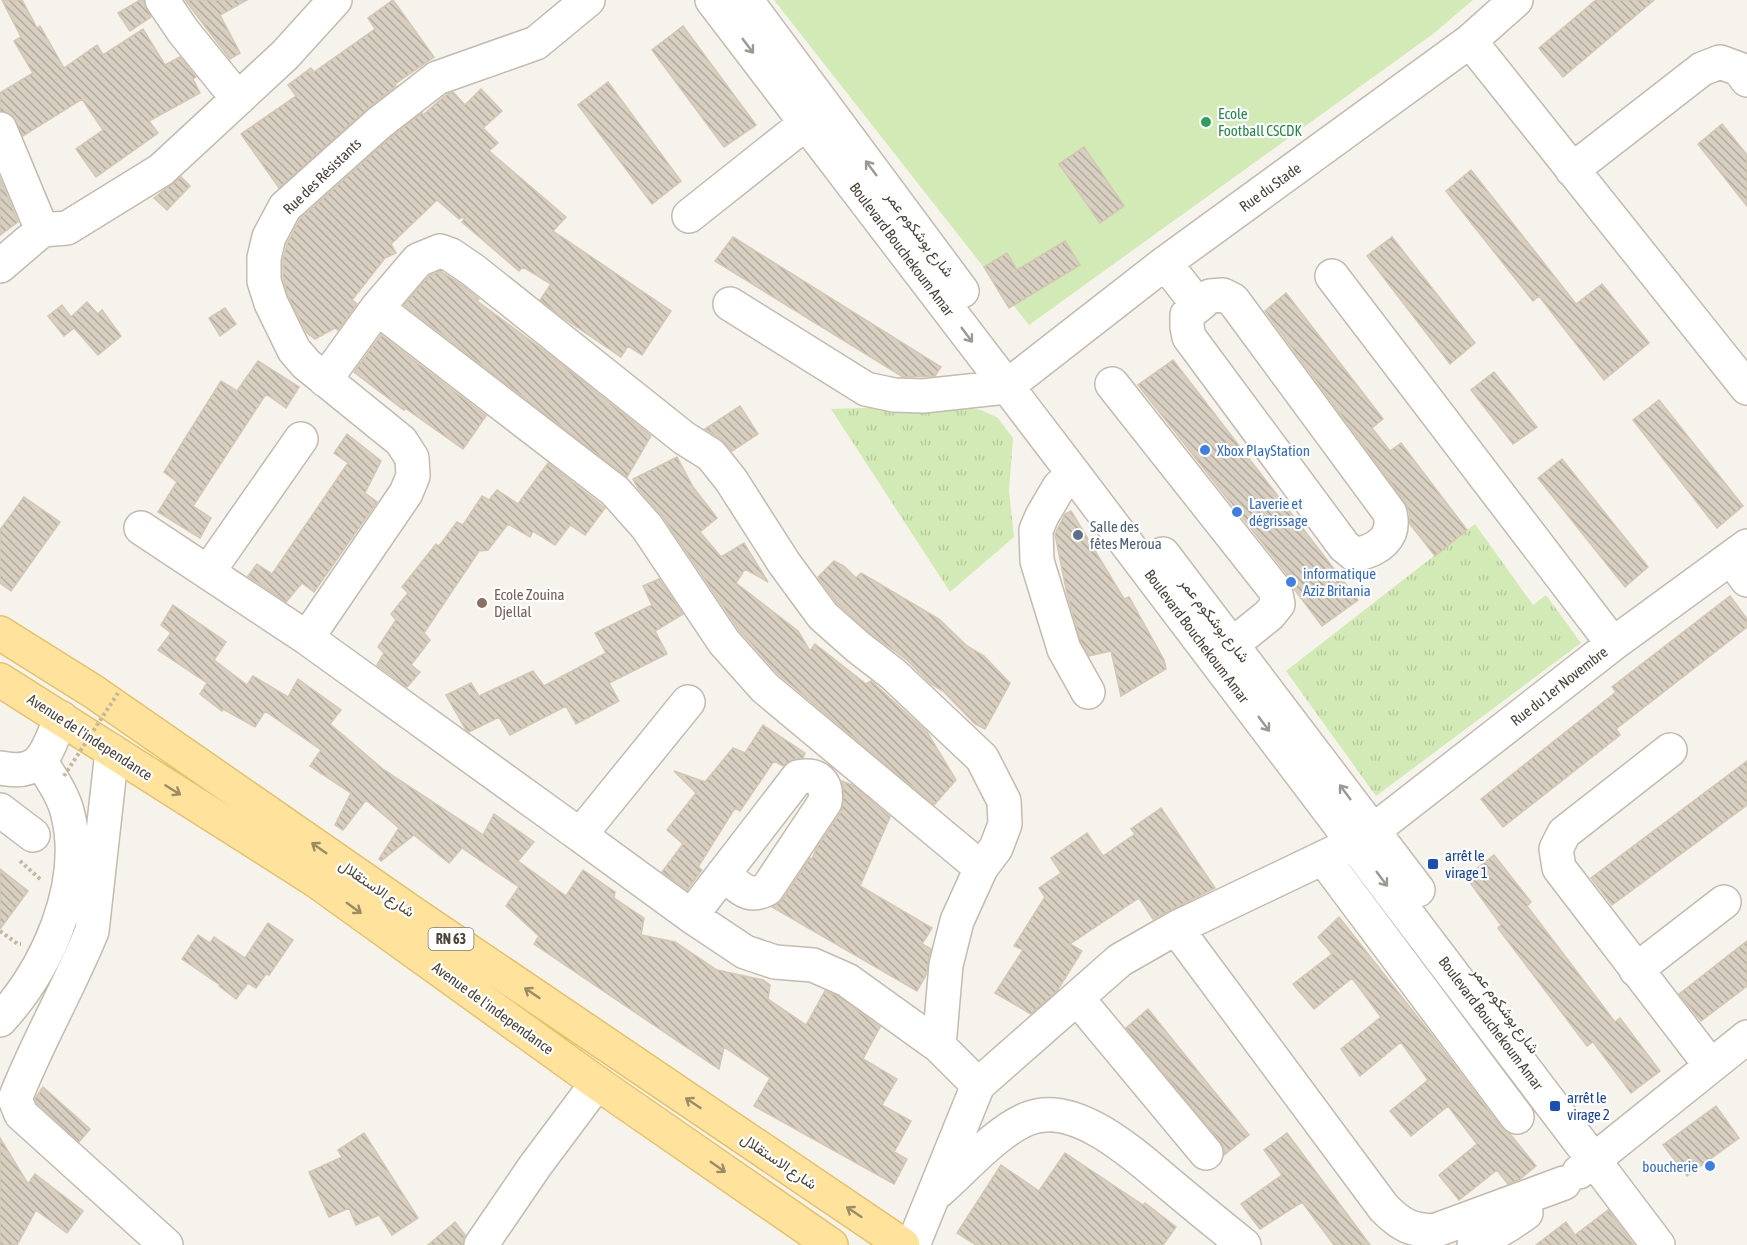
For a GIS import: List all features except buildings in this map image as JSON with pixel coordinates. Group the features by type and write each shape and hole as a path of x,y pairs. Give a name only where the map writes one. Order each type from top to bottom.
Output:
{"main road":[{"name":"شارع الاستقلال","path":"0,633 93,692 417,916 903,1245"},
{"name":"Avenue de l'independance","path":"0,680 315,880 597,1083 831,1245"}],"street":[{"path":"162,0 183,31 238,99"},
{"path":"0,266 42,230 67,228 161,170 285,55 335,0"},
{"name":"Rue des Résistants","path":"307,638 406,493 413,476 412,458 401,441 306,364 294,350 271,303 264,281 264,258 269,237 285,207 378,123 437,78 536,43 588,0"},
{"name":"Boulevard Bouchekoum Amar","path":"712,0 806,123 1015,380 1074,474 1364,837"},
{"name":"شارع بوشكوم عمر","path":"746,0 1015,380 1233,644 1364,837 1601,1155 1678,1245"},
{"name":"Rue du Stade","path":"1015,380 1165,263 1470,41 1516,0"},
{"path":"1470,41 1747,388"},
{"path":"1572,170 1702,69 1720,62 1738,69 1747,80"},
{"path":"689,216 806,123"},
{"path":"0,129 42,230"},
{"path":"325,380 377,308 418,260 440,251 451,255 473,270 684,438 711,455 731,480 784,563 823,616 893,674 982,758 1004,801 1005,824 996,848 981,868 957,921 946,965 939,1046"},
{"path":"1165,263 1198,305"},
{"path":"1332,276 1613,644"},
{"path":"1223,295 1233,300 1390,513 1393,524 1390,536 1368,552 1355,555 1344,546 1189,338 1186,327 1187,315 1198,305 1210,296 1223,295"},
{"path":"730,304 866,389 894,395 923,396 1015,380"},
{"path":"377,308 615,491 647,527 724,642 765,688 981,868"},
{"path":"1112,384 1275,590 1278,604 1269,615 1233,644"},
{"path":"208,572 301,439"},
{"path":"1074,474 1059,487 1036,530 1038,561 1064,649 1088,692"},
{"path":"141,528 307,638 691,916 745,952 775,962 813,965 848,980 939,1046 978,1085 913,1245"},
{"name":"Rue du 1er Novembre","path":"978,1085 1120,960 1176,928 1364,837 1613,644 1742,561"},
{"path":"580,835 688,702"},
{"path":"0,1020 17,1001 51,944 68,894 73,852 68,814 54,783 53,769 61,718"},
{"path":"1670,750 1564,832 1556,849 1559,868 1711,1066"},
{"path":"112,751 92,931 15,1099 21,1114 165,1245"},
{"path":"0,768 16,772 30,769 53,769"},
{"path":"0,810 33,835"},
{"path":"1323,858 1516,1117"},
{"path":"691,916 723,874"},
{"path":"1636,970 1724,902"},
{"path":"1176,928 1384,1208 1400,1224 1418,1230 1434,1231 1564,1183"},
{"path":"1077,998 1206,1153"},
{"path":"1474,1245 1510,1224 1745,1041"},
{"path":"481,1245 535,1166 597,1083"},
{"path":"933,1196 1000,1134 1029,1118 1058,1115 1086,1124 1114,1139 1244,1245"},
{"path":"1601,1155 1658,1245"}],"path":[{"path":"53,769 118,693"}],"green space":[{"path":"774,0 1473,0 1433,34 1029,325"},
{"path":"954,405 981,410 998,418 1013,438 1009,491 1014,537 950,592 831,409"},
{"path":"1475,524 1533,605 1546,595 1581,643 1376,796 1286,671"}],"place":[{"name":"Ecole Football CSCDK","path":"1206,122"},
{"name":"Xbox PlayStation","path":"1205,450"},
{"name":"Laverie et dégrissage","path":"1237,512"},
{"name":"Salle des fêtes Meroua","path":"1078,535"},
{"name":"informatique Aziz Britania","path":"1291,582"},
{"name":"Ecole Zouina Djellal","path":"482,603"},
{"name":"arrêt le virage 1","path":"1433,864"},
{"name":"arrêt le virage 2","path":"1555,1106"},
{"name":"boucherie","path":"1710,1166"}]}
